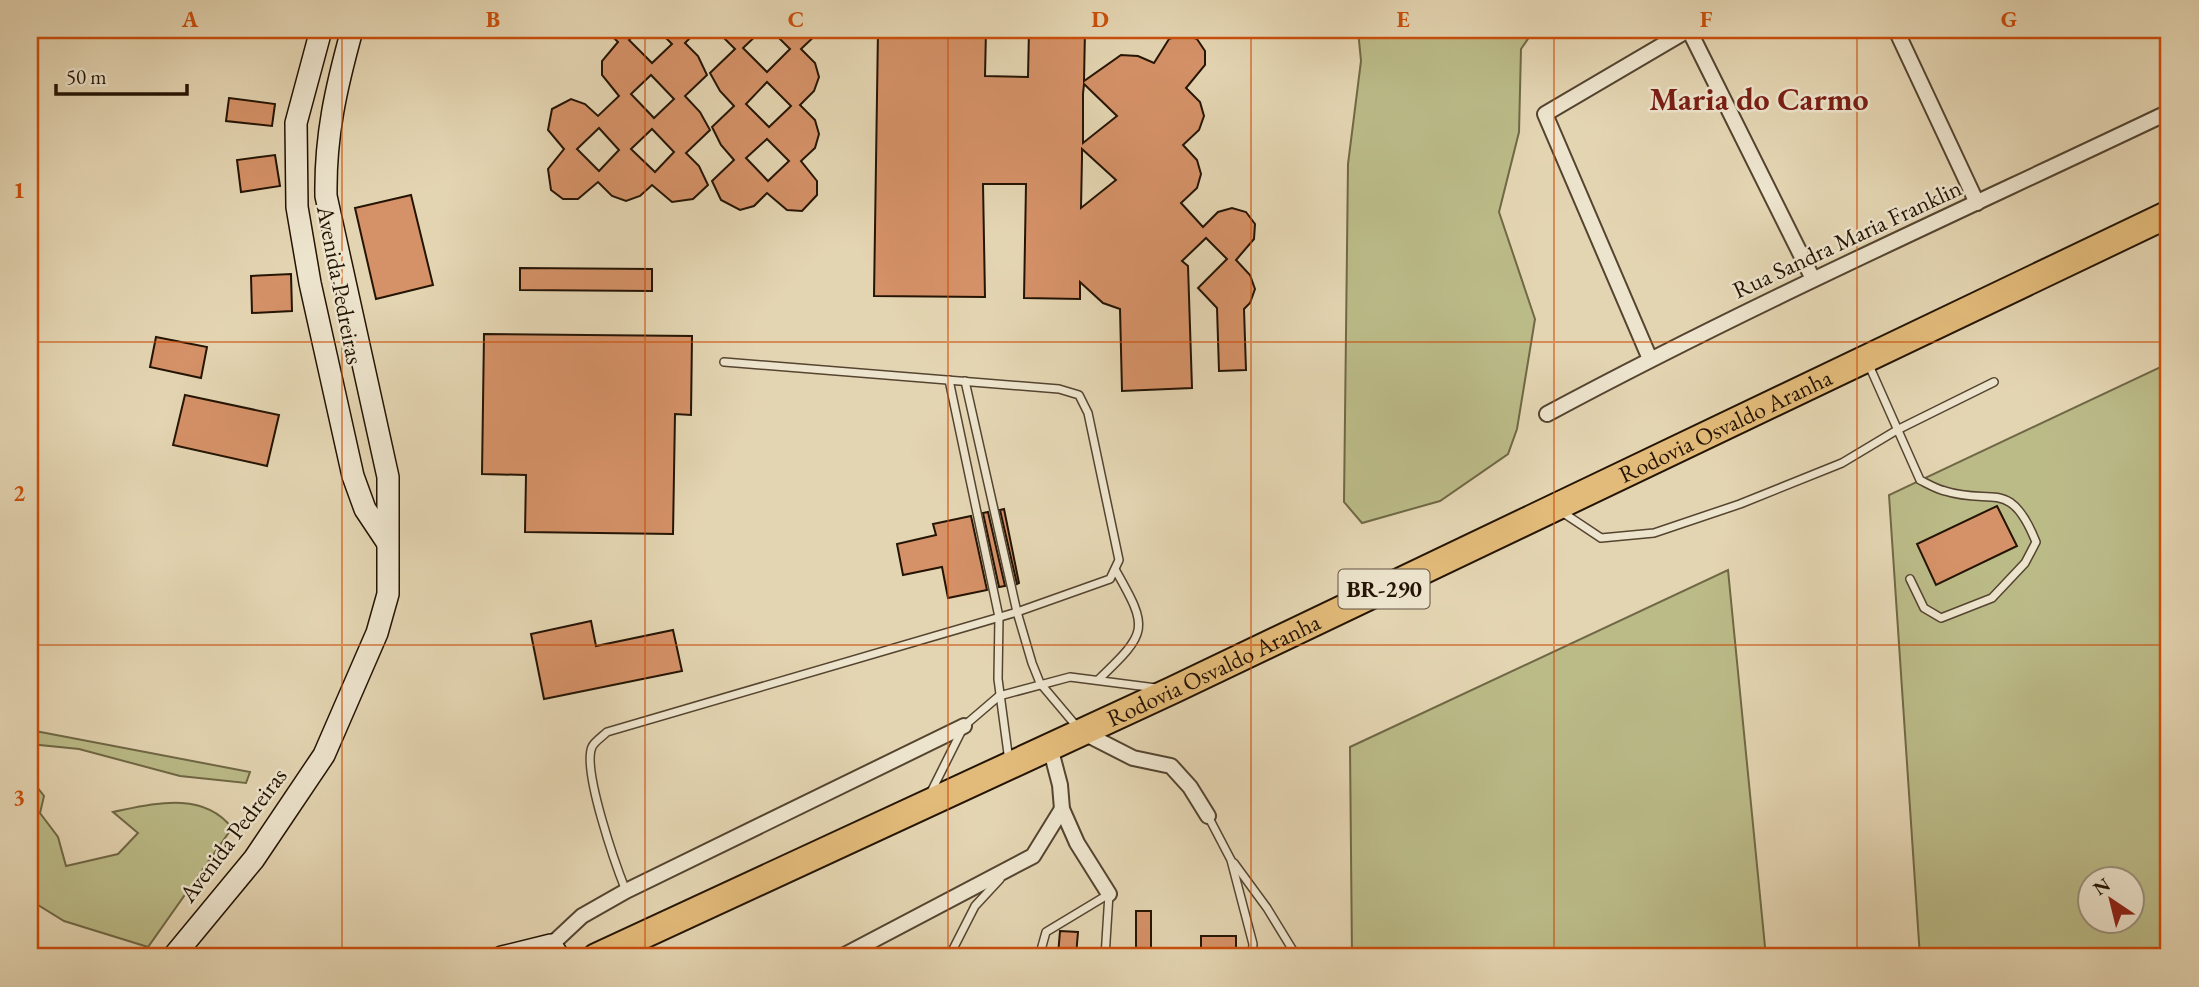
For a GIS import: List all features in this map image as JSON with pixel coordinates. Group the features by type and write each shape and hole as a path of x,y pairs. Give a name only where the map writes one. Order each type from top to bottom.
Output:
{"highway":[{"name":"Rodovia Osvaldo Aranha","path":"596,957 1173,690 2169,214"}],"main road":[{"name":"Avenida Pedreiras","path":"321,30 296,123 299,219 353,476 365,509 387,542"},
{"name":"Avenida Pedreiras","path":"173,957 254,859 324,755 377,633 388,594 388,477 326,196 325,151 334,97 352,30"},
{"path":"295,156 325,151"},
{"path":"336,400 369,390"},
{"path":"502,957 555,951"}],"street":[{"path":"1650,359 1545,114 1688,30 1813,279"},
{"path":"1896,30 1977,203"},
{"name":"Rua Sandra Maria Franklin","path":"1547,414 1650,359 1813,279 2169,113"},
{"path":"555,951 582,916 626,891 964,726"},
{"path":"1082,732 1133,758 1171,766 1190,787 1208,816"},
{"path":"1051,747 1060,785 1062,809 1077,843 1109,894"},
{"path":"841,957 1033,856 1062,809"}],"lane":[{"path":"1866,359 1920,480 1946,492 2002,496 2027,520 2036,542 2025,564 1992,598 1941,618 1924,608 1910,579"},
{"path":"626,891 614,862 589,764 592,746 607,732 1017,612 1110,579 1119,560 1088,412 1079,395 1059,389 724,362"},
{"path":"949,380 999,617 999,696 1010,765"},
{"path":"965,381 1017,612 1040,683 1082,732"},
{"path":"1556,508 1601,538 1654,533 1740,504 1830,468 1897,430 1994,382"},
{"path":"1099,679 1128,651 1141,623 1139,611 1116,571"},
{"path":"926,804 964,726 999,696 1070,677 1173,690"},
{"path":"1208,816 1231,860 1267,908 1297,957"},
{"path":"1231,860 1253,944 1252,957"},
{"path":"949,957 975,906 1005,873"},
{"path":"1039,957 1046,932 1109,894"},
{"path":"1105,957 1109,894"}],"green space":[{"path":"1358,30 1534,30 1521,49 1519,132 1499,212 1535,319 1517,429 1508,454 1440,501 1362,523 1344,502 1348,164 1361,61"},
{"path":"2169,363 2169,957 1920,957 1889,495"},
{"path":"1728,570 1766,957 1352,957 1350,747"},
{"path":"30,730 250,772 246,783 180,776 79,749 30,744"},
{"path":"30,778 44,796 40,813 58,837 66,866 118,854 138,833 113,812 161,804 192,804 207,808 232,828 148,947 64,921 30,900"}],"building":[{"path":"606,30 639,30 629,40 652,63 672,44 658,30 698,30 685,43 698,56 707,75 685,96 700,112 710,130 686,153 699,166 708,185 693,199 672,202 652,185 640,196 626,201 612,196 598,182 578,199 563,199 551,190 548,169 564,149 548,130 552,109 571,99 585,104 598,116 619,96 602,75 602,61 618,42","holes":["651,75 674,99 654,118 631,94","599,128 619,150 599,171 577,149","652,129 674,152 655,172 631,149"]},
{"path":"716,30 762,30 743,48 767,72 790,49 771,30 821,30 801,49 815,63 819,77 814,91 800,105 815,120 819,134 815,148 801,161 817,181 817,195 802,211 787,210 767,193 754,206 740,210 721,200 712,181 734,160 721,145 712,127 734,106 720,91 710,73 735,49","holes":["767,82 791,106 769,127 746,104","767,139 789,161 768,181 746,158"]},
{"path":"878,30 986,30 985,76 1028,77 1029,30 1085,30 1084,81 1121,55 1138,56 1154,63 1169,39 1183,34 1197,39 1205,51 1205,65 1186,88 1200,102 1204,116 1199,130 1183,145 1197,160 1201,174 1197,188 1181,203 1203,227 1218,212 1232,208 1246,212 1255,224 1254,239 1236,260 1250,275 1255,289 1250,303 1244,309 1246,370 1219,371 1217,308 1198,288 1227,259 1206,238 1182,261 1188,266 1192,388 1122,391 1120,309 1103,303 1080,282 1080,299 1024,298 1026,184 983,184 985,297 874,296","holes":["1084,84 1117,116 1083,143 1083,94","1082,149 1116,180 1081,208 1082,158"]},
{"path":"229,98 275,104 272,126 226,121"},
{"path":"275,155 280,186 241,192 237,160"},
{"path":"411,195 433,285 376,299 355,208"},
{"path":"520,268 652,269 652,291 520,290"},
{"path":"291,274 292,311 252,313 251,276"},
{"path":"484,334 692,336 691,415 675,414 673,534 525,532 526,475 482,474"},
{"path":"156,337 207,347 201,378 150,367"},
{"path":"185,395 279,415 267,466 173,445"},
{"path":"1997,506 2017,546 1936,585 1917,544"},
{"path":"1004,509 1019,583 1017,584 1000,510"},
{"path":"988,512 1005,586 999,587 983,513"},
{"path":"971,516 987,590 948,598 942,567 903,575 897,544 936,535 933,524"},
{"path":"591,621 596,646 673,630 682,671 544,699 531,634"},
{"path":"1136,911 1151,911 1151,955 1136,955"},
{"path":"1060,931 1078,932 1076,956 1058,955"},
{"path":"1201,936 1236,936 1236,957 1201,957"}],"district":[{"name":"Maria do Carmo","path":"1759,99"}]}
